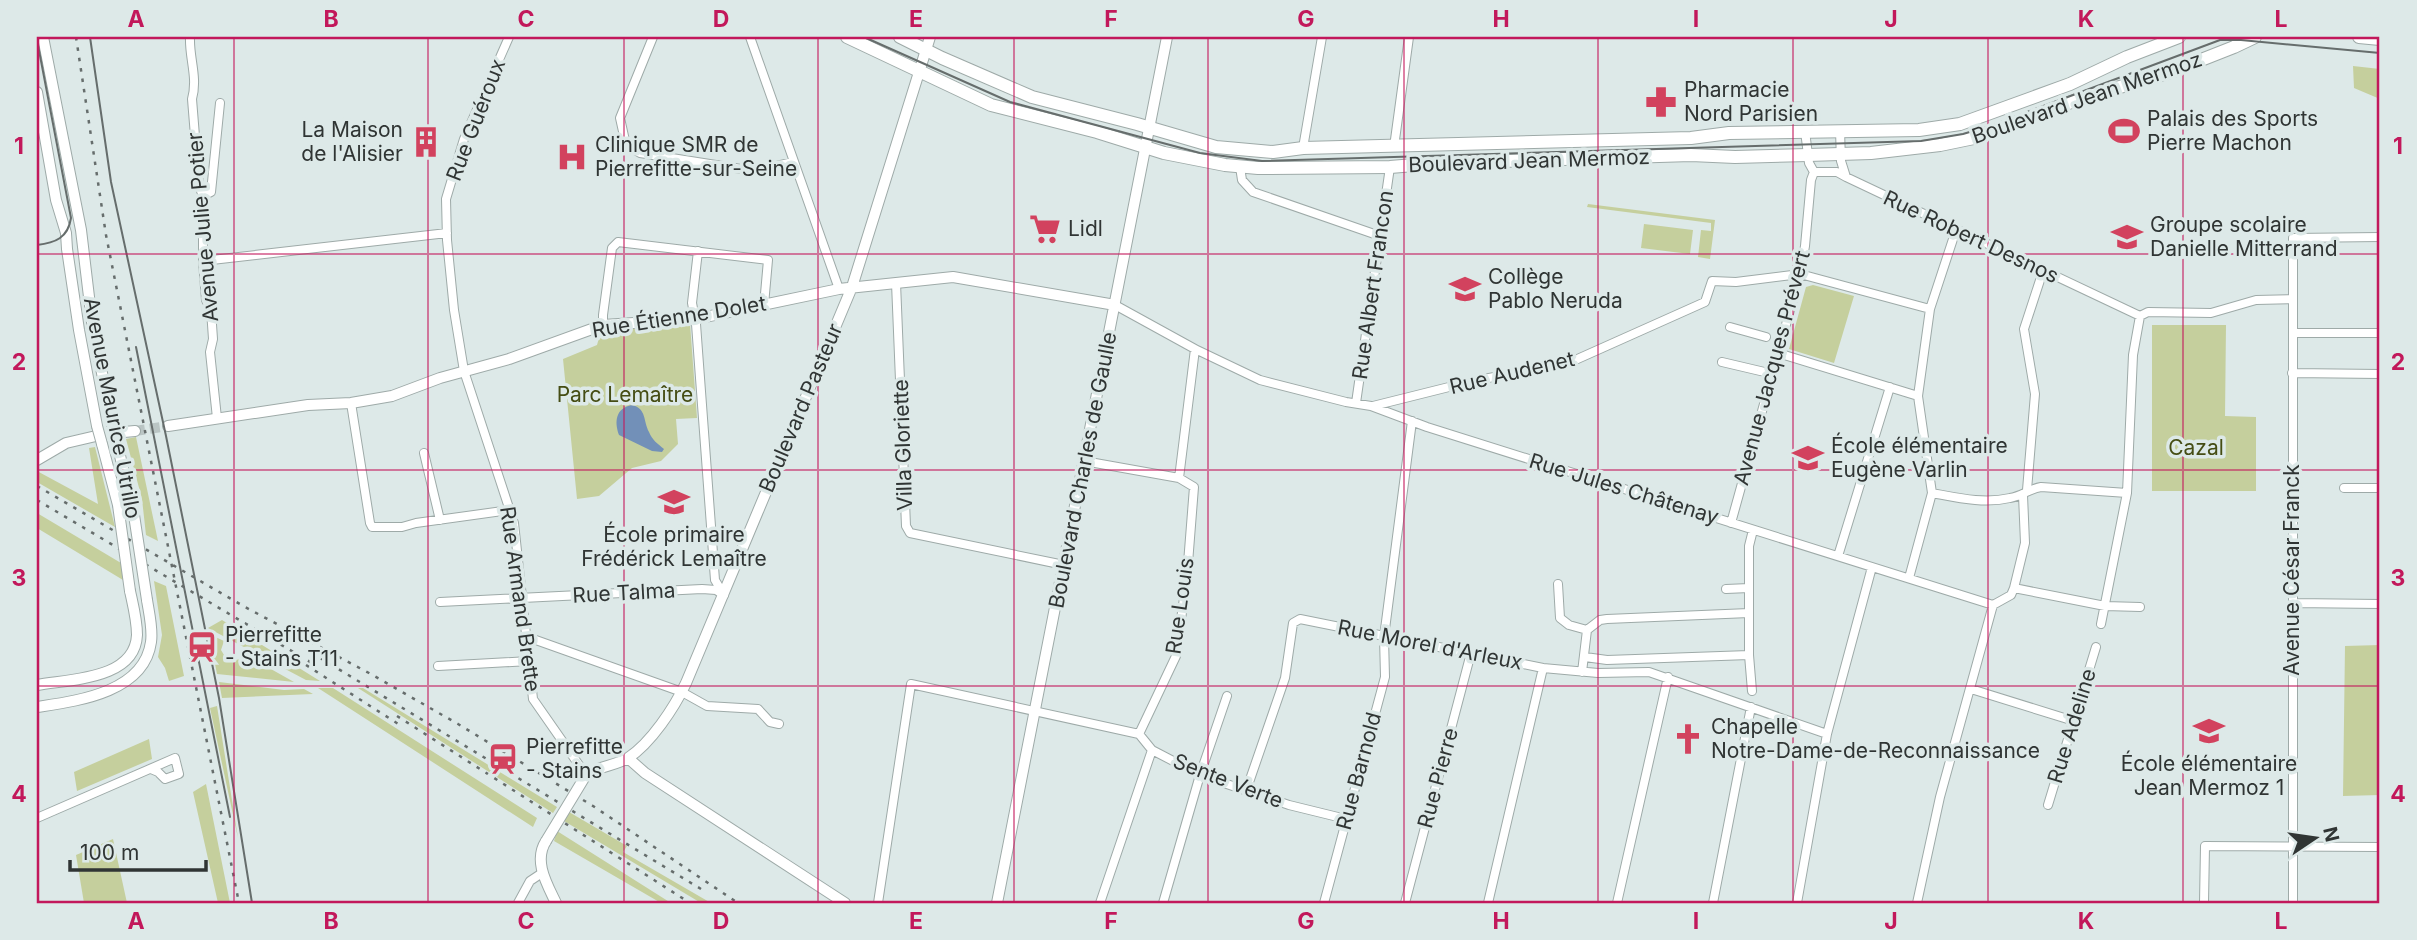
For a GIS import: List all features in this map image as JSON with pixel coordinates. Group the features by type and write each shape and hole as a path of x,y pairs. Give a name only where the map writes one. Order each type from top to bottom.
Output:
{"main road":[{"name":"Boulevard Jean Mermoz","path":"847,37 991,105 1097,132 1145,148 1240,167 1390,167 1665,156 1840,154 1940,145 1974,138 2082,98 2144,80 2255,37"},
{"name":"Boulevard Jean Mermoz","path":"900,37 929,43 1032,97 1216,147 1273,152 1303,148 1691,138 1729,133 1919,130 1960,124 2070,84 2179,37"},
{"path":"2359,37 2380,39"}],"street":[{"name":"Avenue Maurice Utrillo","path":"37,707 100,694 122,682 138,669 148,655 151,640 134,515 112,425 92,322 81,230 43,37"},
{"name":"Avenue Julie Potier","path":"190,37 189,55 194,66 195,89 192,99 203,196 203,261 206,300 211,310 213,339 210,352 218,418"},
{"name":"Rue Guéroux","path":"464,371 454,310 446,199 464,139 509,37"},
{"path":"653,37 621,118 626,145 640,153 754,171 793,162"},
{"path":"750,37 839,289"},
{"name":"Boulevard Charles de Gaulle","path":"997,903 1167,37"},
{"path":"1303,148 1322,37"},
{"path":"1394,147 1409,37"},
{"name":"Boulevard Pasteur","path":"628,758 660,726 682,692 724,595 852,287 929,43"},
{"name":"Avenue Maurice Utrillo","path":"37,92 56,200 66,233 66,249 98,435 118,505 137,634 133,648 124,662 102,674 37,685"},
{"path":"203,196 211,192 220,103"},
{"path":"1840,130 1840,154 1846,177"},
{"name":"Avenue Jacques Prévert","path":"1731,523 1800,274 1814,172 1808,155 1805,131"},
{"path":"1240,167 1242,180 1253,192 1380,236"},
{"name":"Rue Albert Francon","path":"1356,403 1390,167"},
{"name":"Rue Robert Desnos","path":"1814,172 1837,172 2043,271 2144,314"},
{"path":"1909,579 1933,493 1918,396 1930,309 1956,230"},
{"path":"203,261 447,233"},
{"name":"Avenue César Franck","path":"2293,903 2293,237 2380,237"},
{"path":"603,325 612,248 618,242 768,260 764,305"},
{"path":"698,251 692,303 696,319 715,579 724,595"},
{"path":"1917,903 1940,797 1993,605 2011,595 2025,543 2025,492 2035,394 2024,329 2043,271"},
{"path":"1800,274 1930,309"},
{"name":"Rue Audenet","path":"1371,406 1469,382 1573,361 1705,302 1712,281 1736,282 1800,274"},
{"name":"Rue Étienne Dolet","path":"167,426 308,405 351,403 392,396 464,371 509,359 603,325 696,319 852,287 953,277 1115,305"},
{"name":"Villa Gloriette","path":"896,283 906,526 910,533 1064,565"},
{"path":"2101,624 2127,494 2133,355 2144,314 2211,313 2256,300 2293,299"},
{"name":"Rue Jules Châtenay","path":"1115,305 1195,349 1260,380 1371,406 1993,605"},
{"path":"1730,327 1782,341"},
{"path":"2293,332 2380,333"},
{"path":"1084,461 1179,478 1195,349"},
{"path":"1779,353 1918,396"},
{"path":"1722,362 1773,374"},
{"name":"Rue Armand Brette","path":"464,371 510,510 532,694 535,703 586,775"},
{"path":"2292,373 2380,374"},
{"path":"1838,556 1890,387"},
{"path":"351,403 372,527 402,527 510,510"},
{"name":"Rue Barnold","path":"1324,903 1385,677 1384,637 1412,421"},
{"path":"38,457 66,443 98,435"},
{"path":"424,453 440,520"},
{"name":"Rue Louis","path":"1139,734 1176,656 1194,487 1179,478"},
{"path":"1933,493 1978,502 2010,499 2041,487 2127,494"},
{"path":"2344,488 2380,488"},
{"path":"1752,691 1749,655 1749,546 1753,530"},
{"path":"1797,903 1827,734 1872,567"},
{"path":"1558,584 1560,618 1569,625 1587,630"},
{"path":"2014,587 2105,606 2140,607"},
{"path":"1726,589 1749,588"},
{"name":"Rue Talma","path":"440,601 702,589 716,590 724,595"},
{"path":"2293,603 2380,604"},
{"path":"1582,673 1587,630 1600,620 1749,613"},
{"name":"Rue Morel d'Arleux","path":"1246,791 1284,678 1293,624 1300,619 1543,667 1488,903"},
{"path":"526,640 533,639 682,692 708,706 758,709 769,722 779,724"},
{"name":"Rue Adeline","path":"2048,805 2096,647"},
{"name":"Rue Pierre","path":"1405,903 1471,653"},
{"path":"1584,657 1607,660 1749,655"},
{"path":"438,666 529,661"},
{"path":"1543,667 1582,673 1633,671 1668,677 1827,734"},
{"path":"1617,903 1668,677"},
{"path":"878,903 911,684 1139,734"},
{"path":"1971,689 2074,721"},
{"path":"1163,903 1200,775 1227,696"},
{"path":"1713,903 1751,707"},
{"name":"Sente Verte","path":"1139,734 1152,750 1200,775 1346,819"},
{"path":"1100,903 1152,750"},
{"path":"556,903 542,873 542,846 586,775 628,758 645,773 845,903"},
{"path":"37,818 151,769"},
{"path":"2204,903 2205,846 2380,847"},
{"path":"518,903 530,881 542,873"}],"green space":[{"path":"2353,66 2380,69 2380,99 2354,88"},
{"path":"1588,204 1715,220 1710,259 1698,257 1701,230 1711,231 1711,223 1587,207"},
{"path":"1644,224 1693,230 1690,254 1641,248"},
{"path":"1813,285 1854,296 1834,363 1789,349 1806,287"},
{"name":"Parc Lemaître","path":"690,324 697,418 676,419 678,444 661,461 632,468 599,496 577,499 563,359 597,345 601,331"},
{"name":"Cazal","path":"2152,325 2226,325 2225,416 2256,417 2256,491 2152,491"},
{"path":"136,437 158,541 146,535 142,499 126,439"},
{"path":"95,447 115,527 37,482 37,471 98,504 89,448"},
{"path":"37,513 121,563 123,580 37,528"},
{"path":"154,581 166,586 184,676 169,681 158,657 162,635"},
{"path":"222,620 320,681 306,680 208,628"},
{"path":"209,634 224,641 221,650 227,660 253,659 294,682 217,674"},
{"path":"2380,645 2380,795 2343,796 2345,646"},
{"path":"219,682 284,690 304,689 313,694 222,698"},
{"path":"318,688 333,688 537,818 533,827"},
{"path":"358,688 363,688 557,807 553,813"},
{"path":"217,706 238,838 210,708"},
{"path":"149,739 152,759 77,791 74,772"},
{"path":"206,784 230,903 218,903 193,792"},
{"path":"569,812 627,846 623,852 711,903 701,903 564,821"},
{"path":"557,831 671,903 661,903 554,841"},
{"path":"113,839 127,903 84,903 76,855"}],"water":[{"path":"632,405 642,412 650,435 664,449 662,452 652,451 619,435 618,416 623,409"}],"tunnel":[{"path":"135,431 168,426"}],"tram line":[{"path":"90,37 111,182 219,698 252,903"},
{"path":"864,37 1010,102 1200,153 1262,161 1921,141 1963,134 1993,125 2220,40 2380,53"},
{"path":"37,40 71,218 64,235 49,243 37,245"},
{"path":"136,347 230,817"}],"railway":[{"path":"76,37 106,235 239,903"},
{"path":"37,486 245,607 458,724 593,806 738,903"},
{"path":"37,500 317,666"},
{"path":"312,653 701,889"},
{"path":"306,665 403,727"},
{"path":"397,716 690,903"}],"place":[{"name":"Pharmacie Nord Parisien","path":"1661,102"},
{"name":"Palais des Sports Pierre Machon","path":"2124,131"},
{"name":"La Maison de l'Alisier","path":"426,142"},
{"name":"Clinique SMR de Pierrefitte-sur-Seine","path":"572,157"},
{"name":"Lidl","path":"1045,229"},
{"name":"Groupe scolaire Danielle Mitterrand","path":"2127,237"},
{"name":"Collège Pablo Neruda","path":"1465,289"},
{"name":"École élémentaire Eugène Varlin","path":"1808,458"},
{"name":"École primaire Frédérick Lemaître","path":"674,502"},
{"name":"Pierrefitte - Stains T11","path":"202,647"},
{"name":"École élémentaire Jean Mermoz 1","path":"2209,731"},
{"name":"Chapelle Notre-Dame-de-Reconnaissance","path":"1688,739"},
{"name":"Pierrefitte - Stains","path":"503,759"}]}
